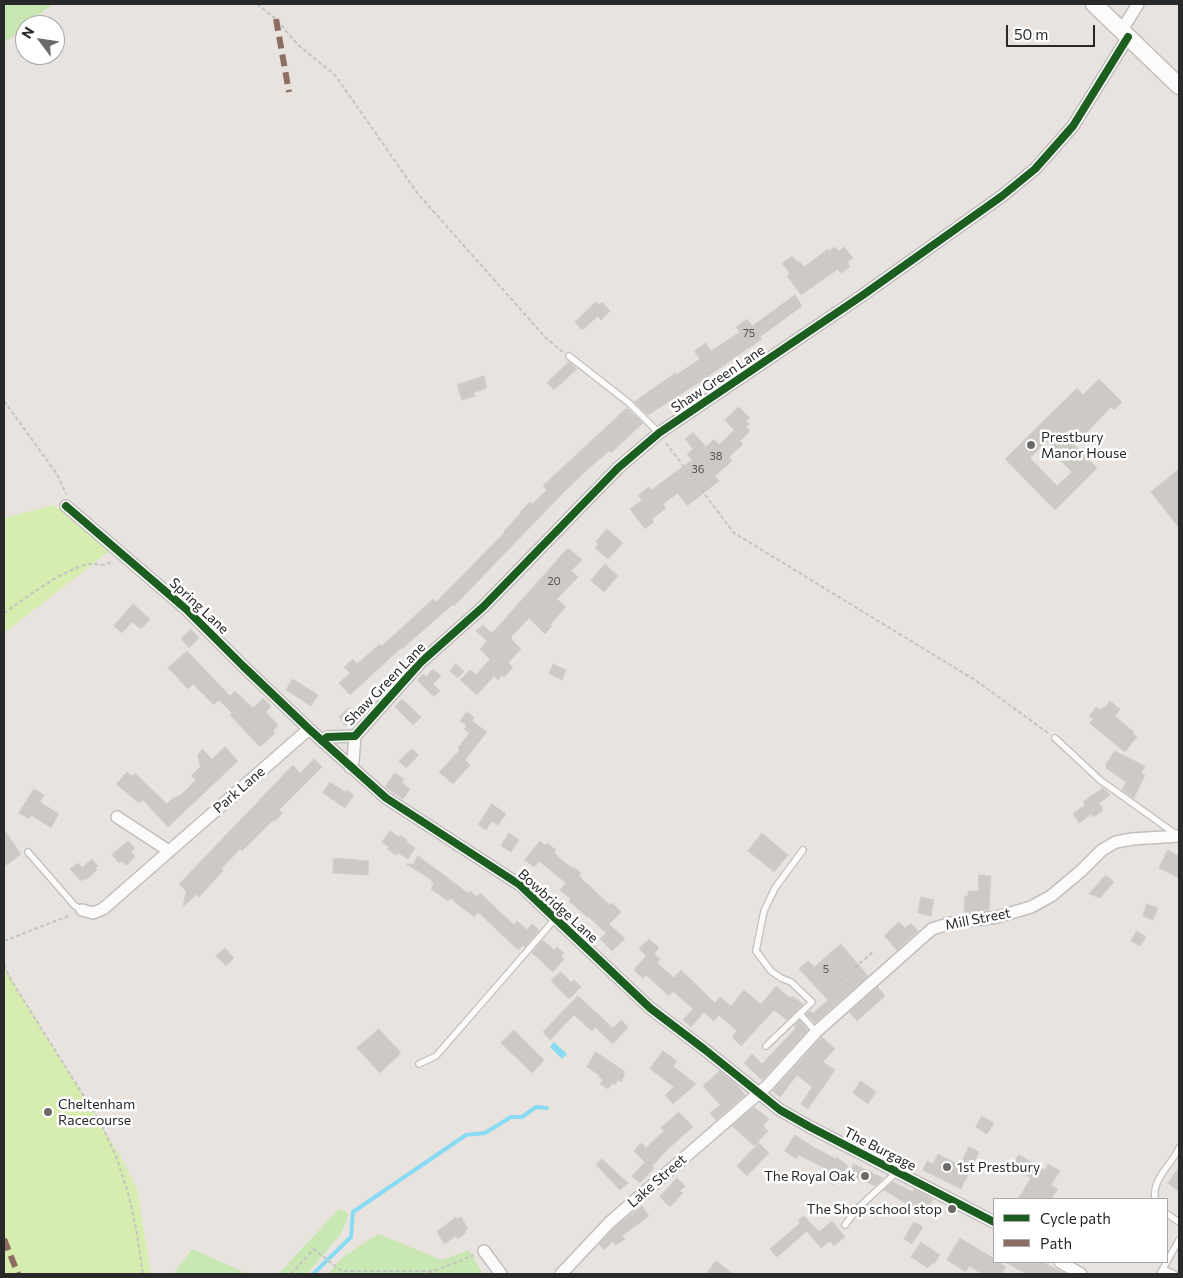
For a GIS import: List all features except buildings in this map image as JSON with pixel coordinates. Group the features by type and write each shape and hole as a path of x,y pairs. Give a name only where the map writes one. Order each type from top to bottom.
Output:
{"main road":[{"path":"1094,4 1179,86"}],"street":[{"name":"Shaw Green Lane","path":"322,741 327,737 355,736 420,664 484,607 618,468 659,433 863,295 1002,196 1035,169 1073,126 1125,34 1138,4"},
{"name":"Spring Lane","path":"66,506 186,609 309,729"},
{"name":"Bowbridge Lane","path":"309,729 386,798 520,885 650,1008 758,1093"},
{"name":"Park Lane","path":"82,910 93,913 102,909 309,729"},
{"path":"350,767 354,761 355,736"},
{"path":"117,817 169,851"},
{"name":"Mill Street","path":"758,1093 767,1086 816,1032 932,929 951,923 997,917 1031,906 1051,896 1081,871 1102,850 1116,842 1179,836"},
{"name":"The Burgage","path":"758,1093 780,1110 810,1127 993,1221"},
{"name":"Lake Street","path":"561,1274 610,1222 758,1093"},
{"path":"484,1251 501,1274"},
{"path":"1062,1263 1081,1274"}],"lane":[{"path":"569,356 629,403 659,433"},
{"path":"1055,738 1100,780 1179,836"},
{"path":"766,1046 812,1002 790,982 771,971 756,951 764,911 775,888 803,850"},
{"path":"28,852 71,901 82,910"},
{"path":"420,1064 436,1056 555,919"},
{"path":"800,1014 816,1032"},
{"path":"1155,1198 1155,1186 1179,1148"},
{"path":"845,1225 857,1209 898,1171"},
{"path":"1168,1215 1179,1222"},
{"path":"1168,1261 1179,1240"},
{"path":"1162,1272 1174,1274"}],"path":[{"path":"257,4 276,20 294,41 335,75 418,194 544,337 569,356"},
{"path":"4,401 57,474 67,498 66,506"},
{"path":"659,433 734,533 975,680 1055,738"},
{"path":"4,613 54,579 86,564 105,566 124,554"},
{"path":"4,942 82,910"},
{"path":"835,986 873,952"},
{"path":"4,965 11,980 100,1122 116,1156 128,1193 143,1274"},
{"path":"291,1274 314,1249 340,1273 434,1271"},
{"path":"428,1274 484,1251"}],"green space":[{"path":"4,4 53,4 39,15 15,15 15,34 4,43"},
{"path":"54,505 111,550 4,633 4,518"},
{"name":"Cheltenham Racecourse","path":"4,967 119,1154 137,1188 151,1274 4,1274"},
{"path":"339,1209 349,1214 340,1235 307,1274 278,1274"},
{"path":"378,1234 442,1260 469,1250 483,1274 328,1274 344,1256"},
{"path":"192,1249 248,1274 173,1274"}],"water":[{"path":"554,1042 567,1054 562,1059 550,1047"}],"waterway":[{"path":"313,1274 351,1237 353,1212 466,1135 485,1133 511,1117 522,1117 536,1107 547,1108"}],"marked path":[{"path":"276,19 289,92"},
{"path":"4,1239 18,1274"}],"cycle path":[{"path":"322,741 327,737 355,736 420,663 483,607 618,468 659,433 863,295 1002,196 1035,169 1073,126 1128,37"},
{"path":"66,506 186,609 309,729 386,798 520,885 650,1008 780,1110 993,1221"}],"place":[{"name":"Prestbury Manor House","path":"1031,445"},
{"name":"Cheltenham Racecourse","path":"48,1112"},
{"name":"1st Prestbury","path":"947,1167"},
{"name":"The Royal Oak","path":"865,1176"},
{"name":"The Shop school stop","path":"952,1209"}]}
